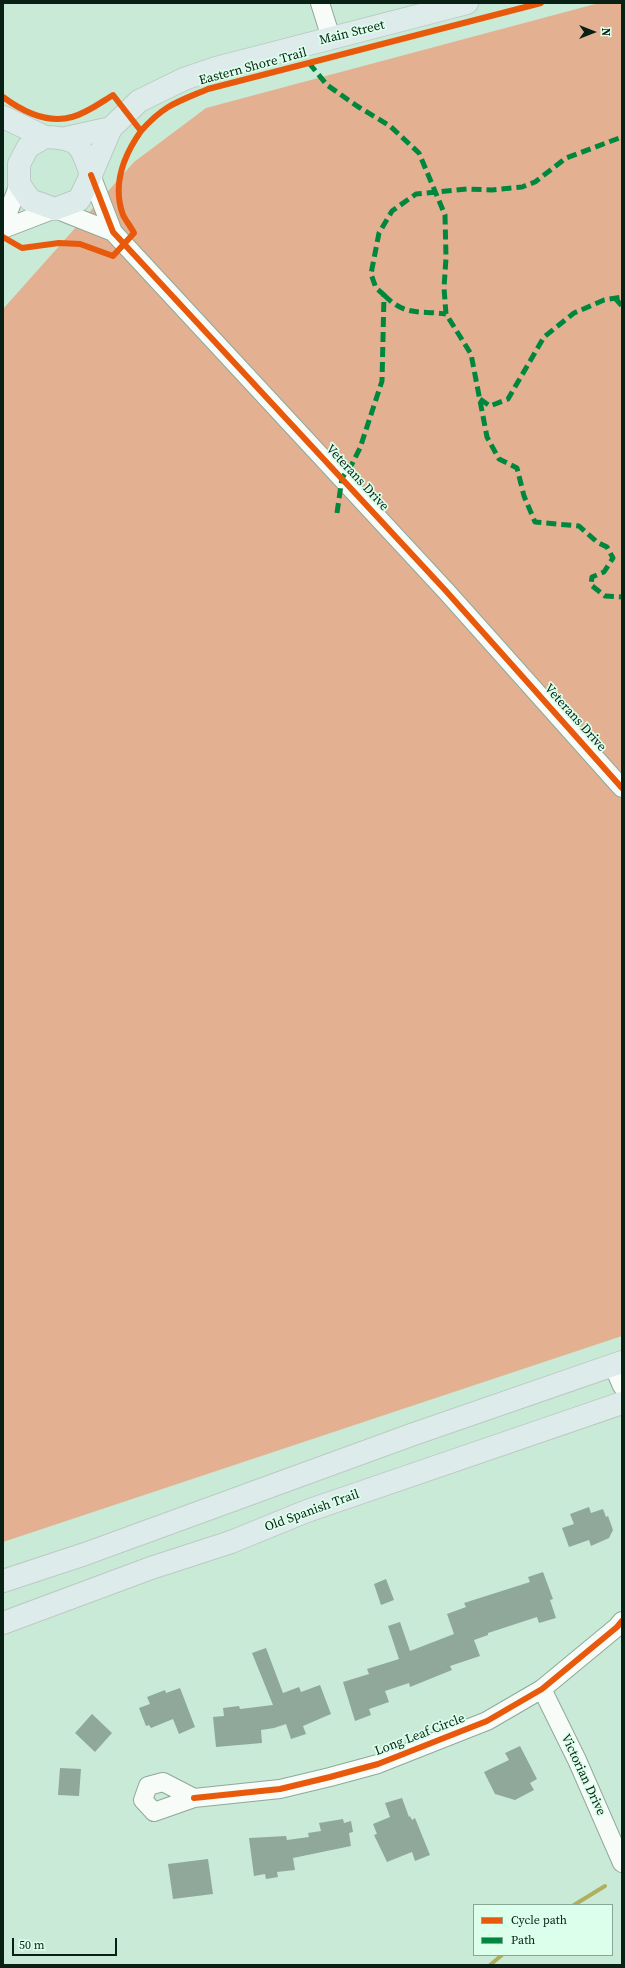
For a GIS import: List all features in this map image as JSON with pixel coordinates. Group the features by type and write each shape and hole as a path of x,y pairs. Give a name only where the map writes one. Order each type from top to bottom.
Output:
{"main road":[{"name":"Main Street","path":"91,176 111,128 139,101 184,79 216,68 467,3"},
{"path":"5,118 56,137 82,149 91,176 79,200 54,209 30,200 19,174 5,118"},
{"path":"19,174 28,147 56,137 111,128"},
{"path":"3,1581 85,1554 411,1435 617,1364"},
{"name":"Old Spanish Trail","path":"6,1624 151,1568 231,1542 307,1511 622,1403"}],"street":[{"path":"320,3 331,38"},
{"path":"3,228 19,174"},
{"name":"Veterans Drive","path":"91,176 113,232 446,591 622,788"},
{"path":"3,228 54,209"},
{"name":"Veterans Drive","path":"54,209 113,232"},
{"path":"617,1364 622,1386"},
{"name":"Long Leaf Circle","path":"194,1798 280,1789 378,1764 487,1721 542,1689 617,1628 622,1621"},
{"name":"Victorian Drive","path":"542,1689 577,1760 622,1863"}],"shaded area":[{"path":"599,3 622,3 622,1336 3,1542 3,309 134,162 206,108"}],"building":[{"path":"589,1507 591,1513 603,1509 606,1517 608,1516 613,1530 609,1538 591,1546 589,1540 569,1547 562,1528 574,1524 570,1514"},
{"path":"543,1572 553,1599 550,1600 556,1618 539,1623 537,1617 488,1633 488,1635 474,1640 480,1656 450,1666 452,1670 410,1687 409,1683 385,1691 389,1702 369,1709 371,1715 355,1721 343,1682 369,1674 367,1669 399,1659 388,1626 400,1622 410,1651 454,1634 447,1614 466,1607 464,1603 530,1582 528,1577"},
{"path":"386,1579 394,1600 381,1605 374,1584"},
{"path":"266,1648 283,1693 299,1687 301,1692 320,1685 331,1714 303,1726 306,1734 291,1739 286,1724 261,1730 262,1743 216,1747 213,1717 224,1716 223,1708 239,1706 240,1709 273,1705 252,1653"},
{"path":"180,1688 195,1727 179,1734 173,1719 151,1728 149,1725 146,1726 139,1708 150,1704 147,1697 165,1690 166,1693"},
{"path":"92,1714 112,1733 95,1752 75,1733"},
{"path":"520,1746 537,1779 530,1783 534,1790 515,1800 495,1794 484,1772 509,1760 505,1753"},
{"path":"60,1768 81,1769 79,1796 58,1795"},
{"path":"402,1798 409,1817 410,1816 412,1820 415,1818 430,1855 415,1861 412,1852 387,1862 374,1835 377,1834 373,1824 390,1817 385,1803"},
{"path":"343,1819 344,1823 351,1821 353,1832 349,1833 351,1846 293,1858 295,1870 277,1872 278,1877 266,1879 265,1874 254,1876 249,1838 286,1836 287,1840 309,1837 308,1833 321,1831 319,1823"},
{"path":"208,1859 213,1894 173,1899 168,1864"}],"waterway":[{"path":"576,1904 605,1886"},
{"path":"490,1965 501,1956"}],"marked path":[{"path":"309,63 327,85 357,106 390,126 419,153 445,215 446,258 444,288 446,314 471,354 487,437 499,459 517,468 524,496 535,522 579,526 597,542 607,547 613,558 604,572 592,577 591,585 605,596 622,597"},
{"path":"337,513 342,478 352,464 360,448 382,381 384,295 376,288 371,274 379,233 392,211 416,194 467,189 492,190 522,187 535,182 566,158 622,137"},
{"path":"384,295 399,307 406,310 446,314"},
{"path":"480,399 490,406 508,399 544,337 574,313 604,300 622,297"},
{"path":"615,298 622,306"}],"cycle path":[{"name":"Eastern Shore Trail","path":"3,97 18,107 36,115 54,119 63,119 83,113 113,95 141,131 149,122 164,110 179,101 208,89 541,3"},
{"path":"3,237 22,248 59,243 80,244 113,256 134,233 123,215 120,204 119,182 129,150 141,131"},
{"path":"91,175 113,232 446,591 622,788"},
{"path":"194,1798 280,1789 330,1777 378,1764 487,1721 542,1689 617,1627 622,1621"}]}
